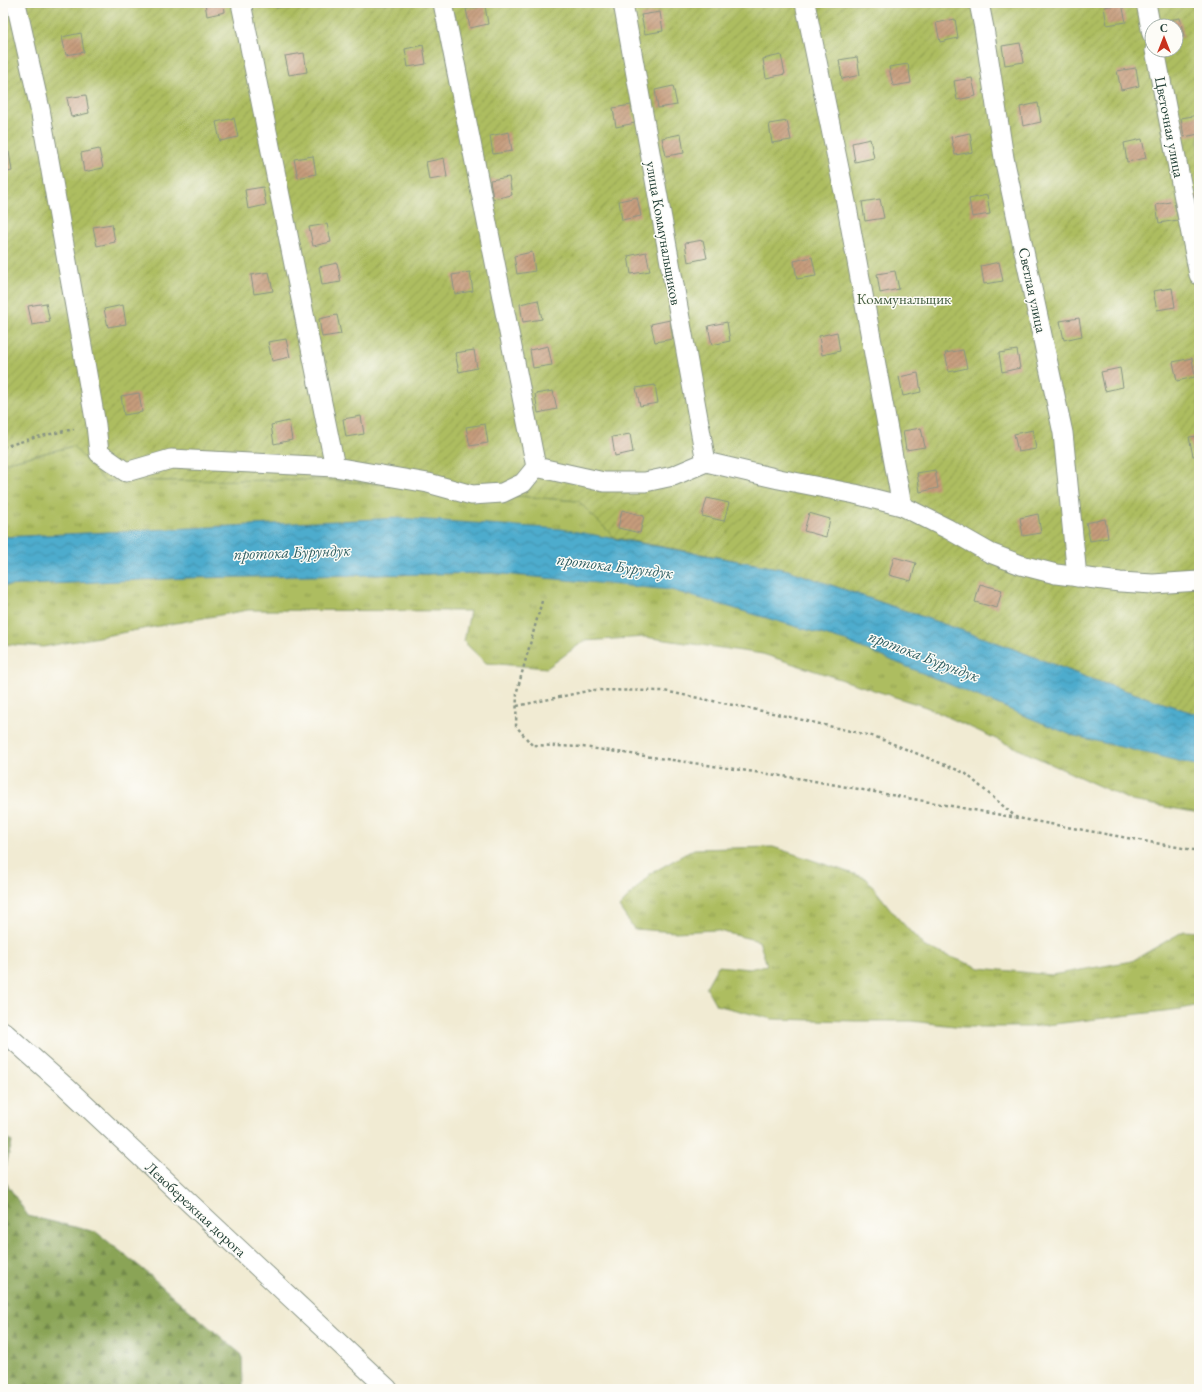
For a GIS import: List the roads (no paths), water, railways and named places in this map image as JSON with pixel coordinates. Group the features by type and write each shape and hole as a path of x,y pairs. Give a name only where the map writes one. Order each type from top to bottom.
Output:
{"street":[{"path":"16,3 40,109 96,425 99,453 126,472 171,459 335,467 428,483 472,495 502,492 523,483 536,467"},
{"path":"241,3 335,467"},
{"path":"443,3 536,467"},
{"name":"улица Коммунальщиков","path":"623,3 706,462"},
{"path":"805,3 846,202 902,506"},
{"name":"Светлая улица","path":"979,3 1004,158 1064,433 1077,577"},
{"path":"1146,3 1149,18"},
{"name":"Цветочная улица","path":"1157,58 1199,275"},
{"path":"536,467 604,482 645,482 673,476 706,462 779,479 855,494 902,506 948,529 990,553 1021,565 1056,574 1120,582 1153,584 1199,581"},
{"name":"Левобережная дорога","path":"3,1031 66,1087 388,1389"}],"water":[{"name":"протока Бурундук","path":"398,518 561,529 788,570 998,643 1091,679 1199,715 1199,766 1071,735 845,641 671,590 493,573 188,578 3,586 3,537"}],"park label":[{"name":"Коммунальщик","path":"904,298"}]}
